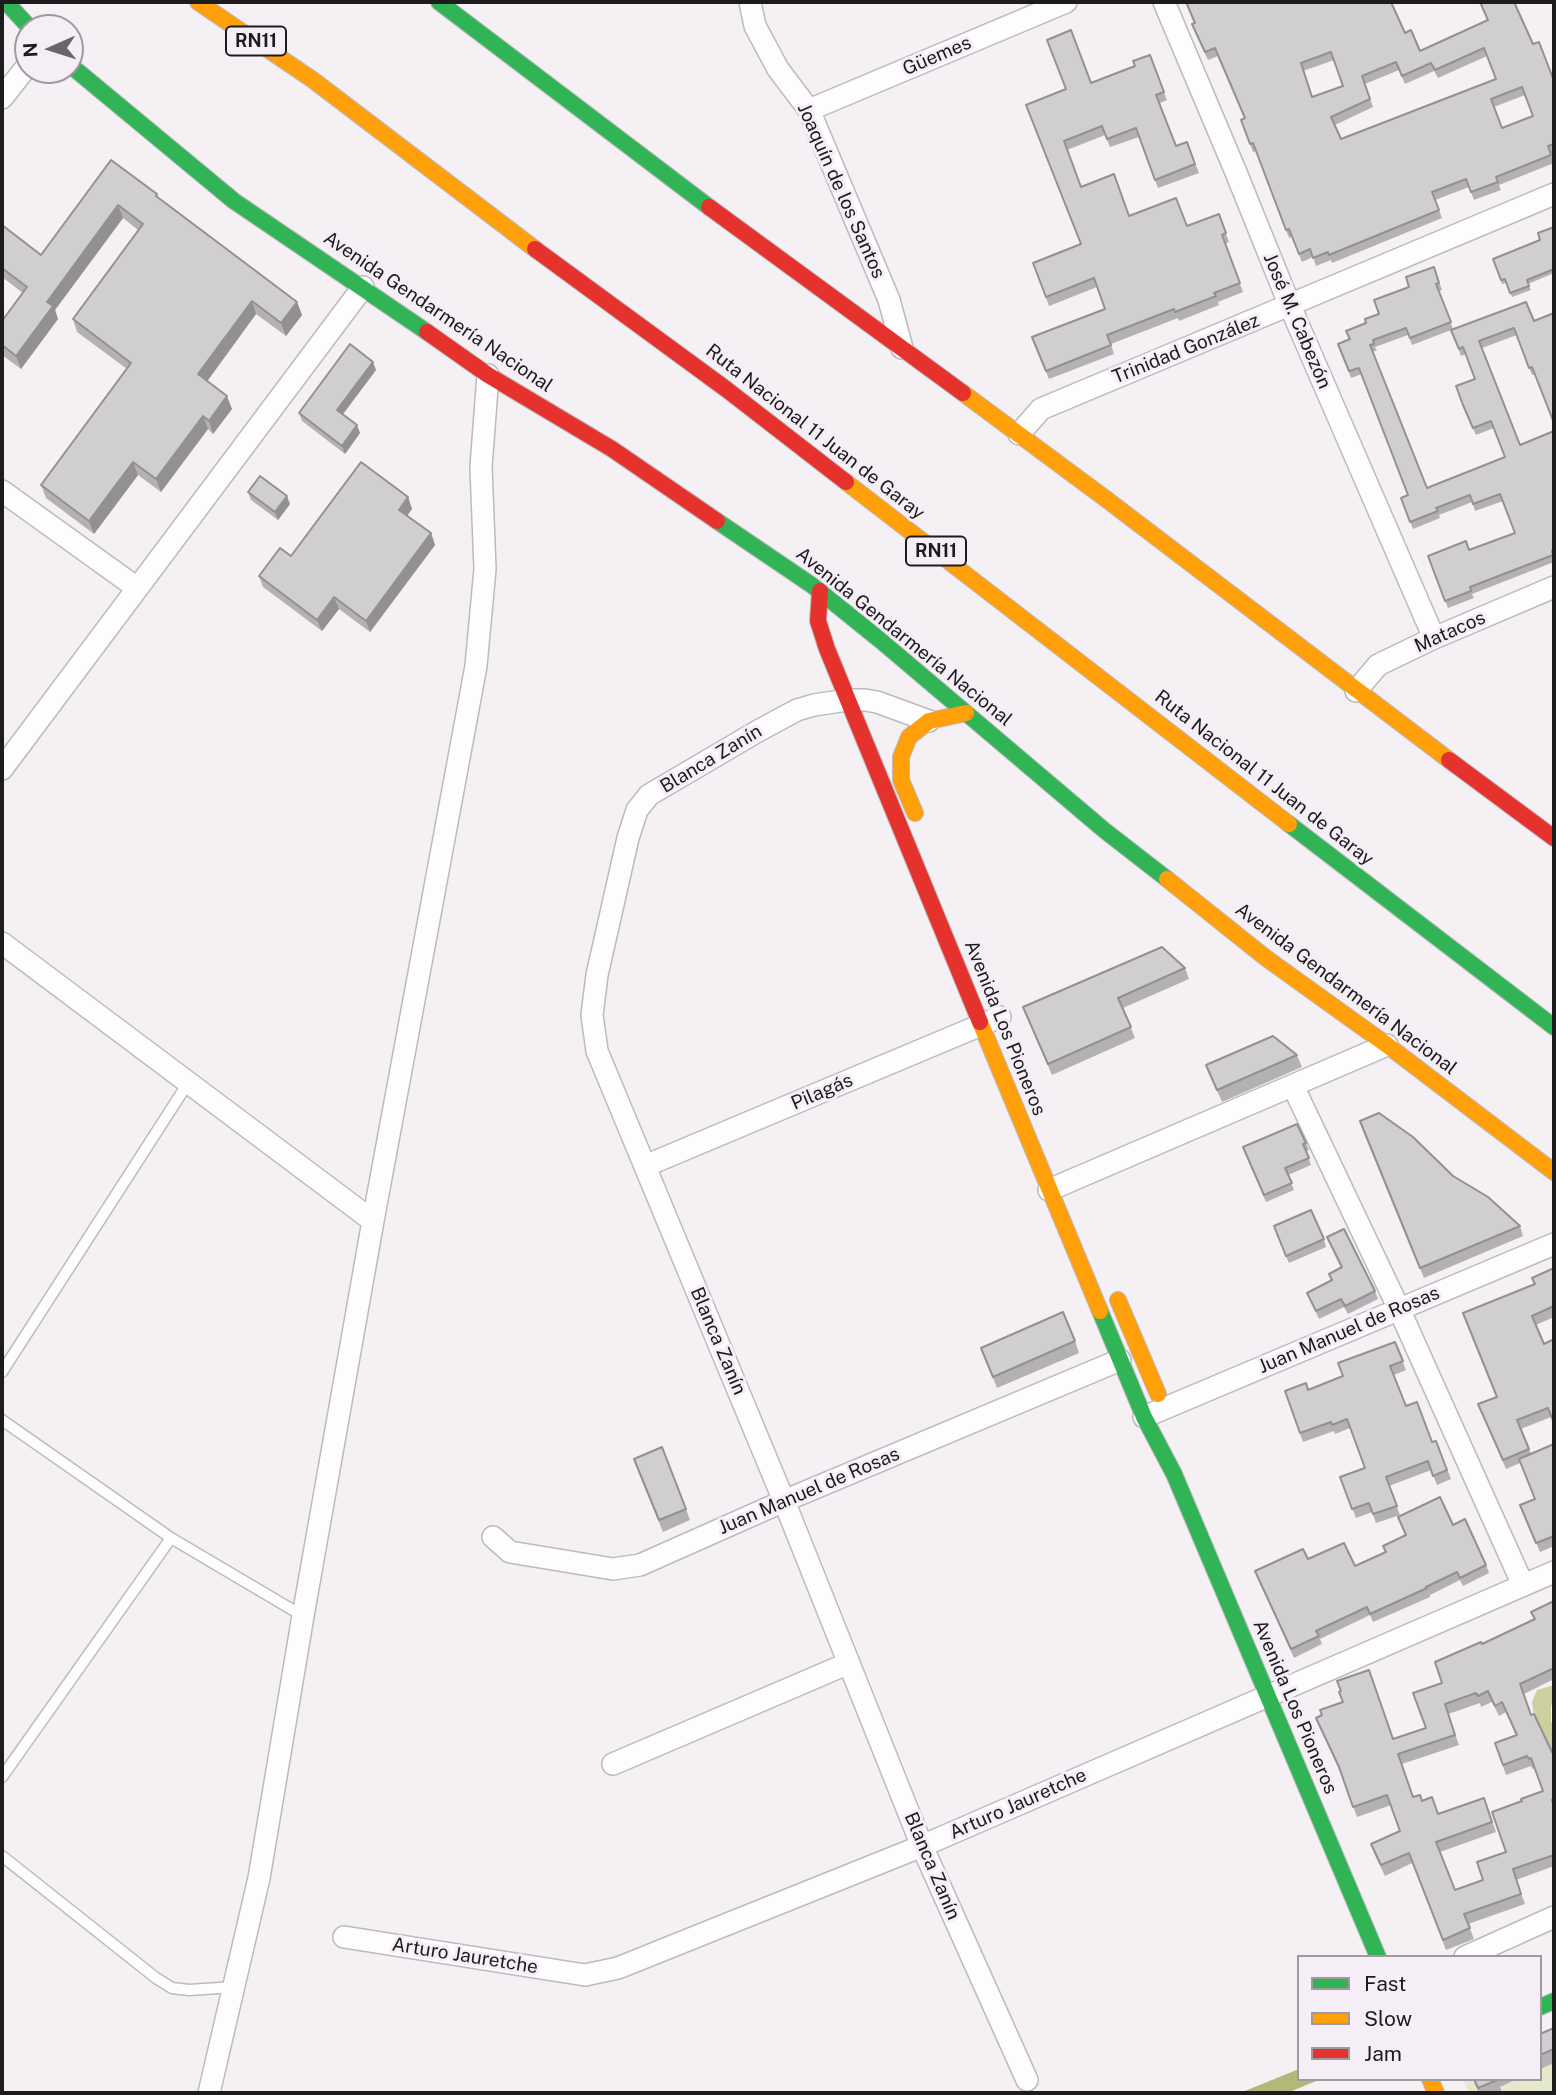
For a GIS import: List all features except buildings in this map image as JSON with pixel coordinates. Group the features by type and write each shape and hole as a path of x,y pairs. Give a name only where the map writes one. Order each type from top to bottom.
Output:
{"main road":[{"name":"Ruta Nacional 11 Juan de Garay","path":"198,2 313,80 514,234 726,389 1554,1027"},
{"path":"442,3 663,173 1019,434 1554,838"},
{"name":"Ruta Nacional 11 Juan de Garay","path":"269,30 313,80"},
{"name":"Avenida Gendarmería Nacional","path":"84,77 234,201 488,375 612,449 820,591 1104,830 1266,958 1387,1045 1554,1172"},
{"name":"Avenida Los Pioneros","path":"820,591 818,621 827,649 995,1019 1064,1184 1120,1360 1154,1413"},
{"path":"922,830 901,780 901,757 909,737 929,721 966,713"},
{"name":"Avenida Los Pioneros","path":"1111,1283 1174,1474 1377,1955"}],"street":[{"name":"Joaquín de los Santos","path":"750,2 755,26 778,69 808,110 889,300 902,348"},
{"name":"Güemes","path":"808,110 1066,2"},
{"name":"José M. Cabezón","path":"1164,2 1290,306 1434,638"},
{"path":"2,98 14,83"},
{"name":"Trinidad González","path":"1019,434 1041,409 1554,194"},
{"path":"2,769 363,287"},
{"path":"209,2093 259,1878 373,1221 476,666 485,569 481,467 488,375"},
{"path":"2,491 137,588"},
{"name":"Matacos","path":"1356,691 1378,665 1554,587"},
{"name":"Blanca Zanín","path":"929,721 877,702 848,700 814,705 797,710 758,730 649,795 638,810 628,838 597,975 592,1015 597,1051 784,1501 922,1846 1027,2080"},
{"path":"2,943 373,1221"},
{"name":"Pilagás","path":"645,1166 995,1019"},
{"path":"1064,1184 1387,1045"},
{"path":"1293,1086 1399,1310 1523,1585"},
{"name":"Juan Manuel de Rosas","path":"1154,1413 1554,1244"},
{"name":"Juan Manuel de Rosas","path":"494,1537 510,1552 614,1569 640,1565 784,1501 1120,1360"},
{"name":"Arturo Jauretche","path":"344,1937 585,1975 618,1968 922,1846 1554,1572"},
{"path":"613,1764 849,1664"},
{"path":"1469,1955 1554,1917"}],"lane":[{"path":"2,1372 188,1083"},
{"path":"2,1420 171,1538 303,1616"},
{"path":"2,1777 171,1538"},
{"path":"2,1856 156,1978 172,1987 189,1990 234,1987"}],"shaded area":[{"path":"1554,1685 1551,1722 1554,1725 1554,1755 1537,1736 1532,1702 1537,1690"},
{"path":"1554,2036 1554,2093 1469,2093 1464,2081 1542,2081 1542,2041"},
{"path":"1297,2070 1297,2081 1316,2081 1287,2093 1240,2093"}],"traffic: fast":[{"path":"6,2 17,14"},
{"path":"439,2 709,207"},
{"path":"84,77 234,201 427,332"},
{"path":"717,521 813,586 1104,830 1167,879"},
{"path":"1289,824 1554,1027"},
{"path":"1100,1311 1144,1417 1174,1474 1377,1955"},
{"path":"1542,2006 1554,2001"}],"traffic: slow":[{"path":"198,2 313,80 535,249"},
{"path":"963,393 1449,760"},
{"path":"846,482 1289,824"},
{"path":"915,813 901,780 901,757 909,737 929,721 966,713"},
{"path":"1167,879 1266,958 1387,1045 1554,1172"},
{"path":"980,1022 1100,1311"},
{"path":"1118,1300 1158,1394"},
{"path":"1431,2081 1436,2093"}],"traffic: jam":[{"path":"709,207 963,393"},
{"path":"535,249 726,389 846,482"},
{"path":"427,332 488,375 612,449 717,521"},
{"path":"820,591 818,621 827,649 980,1022"},
{"path":"1449,760 1554,838"}]}
